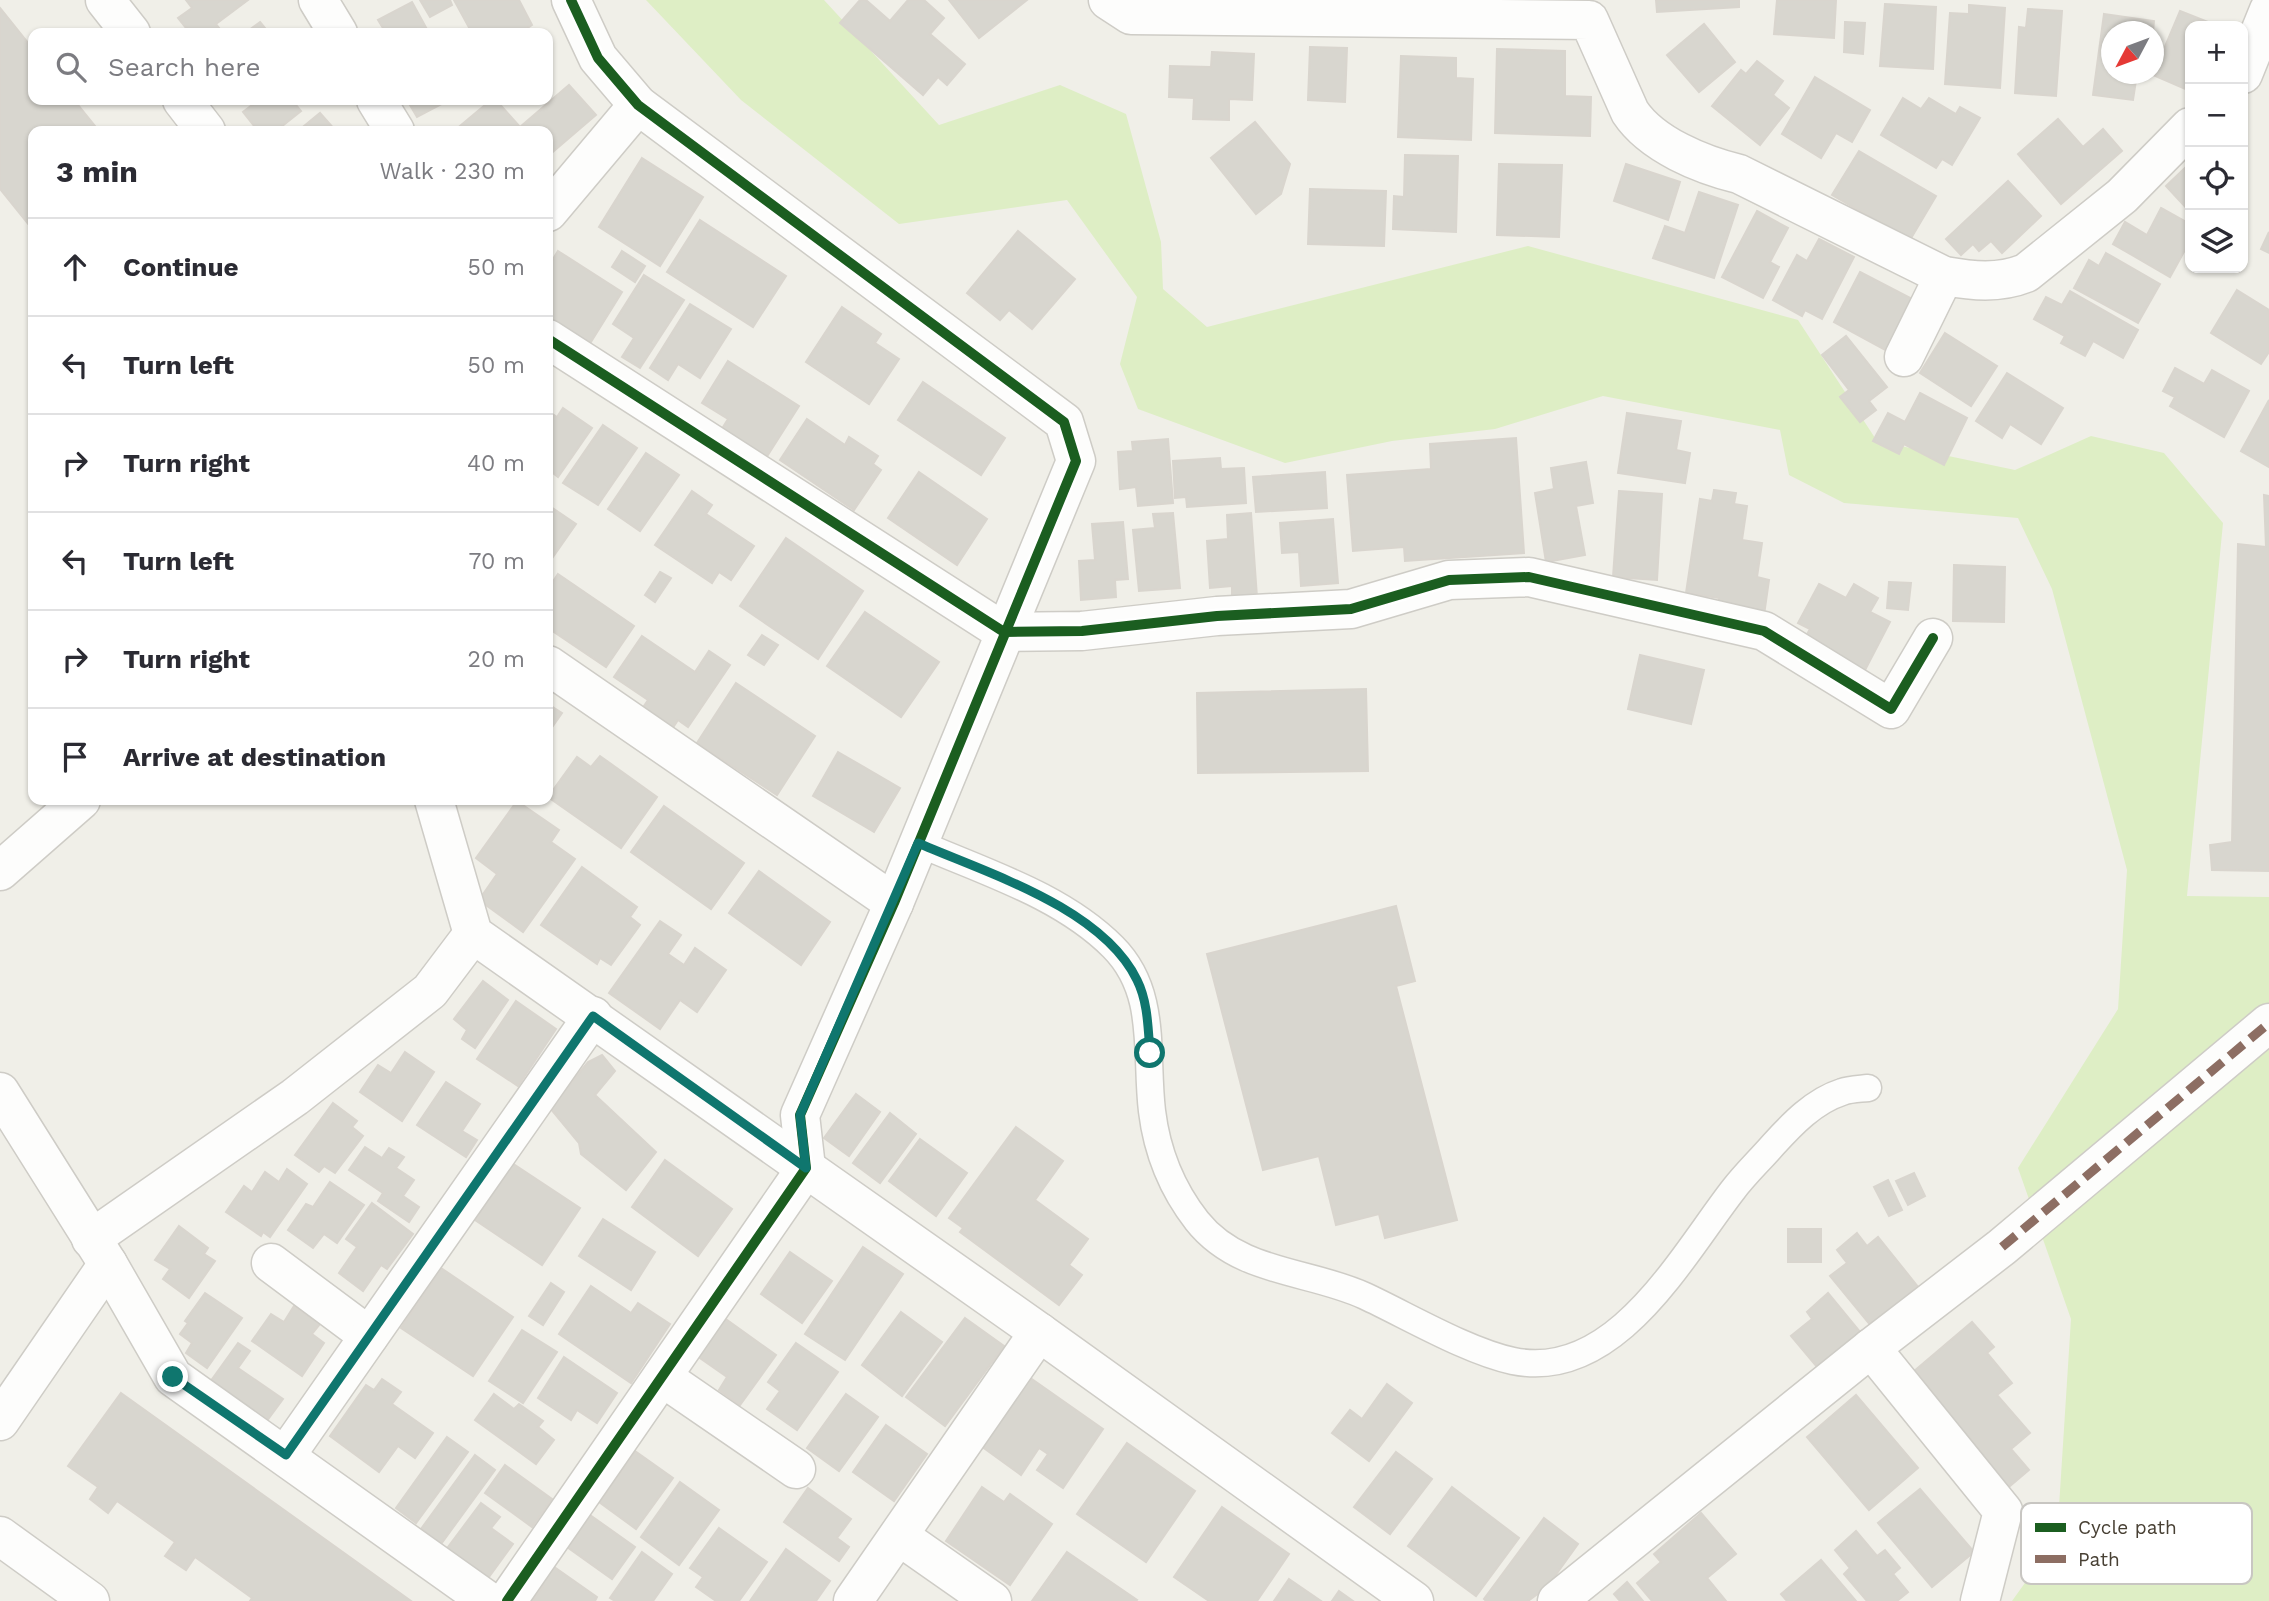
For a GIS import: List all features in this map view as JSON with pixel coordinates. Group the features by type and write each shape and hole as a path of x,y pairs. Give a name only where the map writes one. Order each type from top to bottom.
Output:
{"street":[{"path":"104,0 127,28"},
{"path":"318,0 335,28"},
{"path":"508,1601 806,1168 800,1115 894,903 1076,461 1064,422 638,105 597,58 571,0"},
{"path":"1108,0 1131,15 1189,7 1387,8 1589,20 1630,112 1638,123 1659,139 1713,168 1739,174 1944,276 1978,282 2008,280 2026,272 2122,196 2185,132"},
{"path":"2248,62 2269,10"},
{"path":"187,105 202,126"},
{"path":"379,105 392,126"},
{"path":"553,206 638,105"},
{"path":"1905,357 1944,276"},
{"path":"553,342 1004,632 1082,631 1217,616 1351,610 1449,580 1529,577 1765,631 1891,709 1933,638"},
{"path":"553,667 894,903"},
{"path":"0,871 75,805"},
{"path":"435,805 473,934 1039,1332 1414,1601"},
{"path":"0,1421 99,1251 430,990 473,934"},
{"path":"286,1455 593,1016"},
{"path":"1557,1601 1871,1348 2002,1247 2269,1023"},
{"path":"0,1092 99,1251 173,1377 488,1601"},
{"path":"271,1263 369,1336"},
{"path":"853,1601 1039,1332"},
{"path":"1871,1348 2003,1511 1980,1601"},
{"path":"662,1377 796,1469"},
{"path":"0,1536 90,1601"},
{"path":"899,1536 992,1601"}],"lane":[{"path":"918,843 1053,903 1114,947 1136,979 1146,1007 1152,1110 1168,1174 1179,1198 1222,1246 1279,1272 1342,1286 1480,1349 1513,1361 1546,1363 1574,1354 1623,1327 1648,1305 1735,1186 1800,1117 1841,1092 1868,1088"}],"green space":[{"path":"646,0 824,0 939,125 1060,85 1126,114 1161,242 1163,289 1207,327 1528,246 1798,320 1877,441 2015,470 2091,436 2164,453 2223,523 2187,896 2269,897 2269,1601 2012,1601 2024,1584 2252,1584 2252,1503 2059,1503 2071,1319 2018,1168 2118,1009 2127,870 2052,589 2018,518 1844,503 1789,475 1780,430 1603,396 1495,429 1392,441 1285,463 1138,409 1120,364 1137,297 1067,200 899,224 741,100"}],"building":[{"path":"186,0 248,0 216,24 219,28 186,28 178,18 192,8"},
{"path":"420,0 450,0 452,5 430,17"},
{"path":"454,0 519,0 532,25 528,28 469,28"},
{"path":"860,0 866,0 890,21 908,0 924,0 944,18 930,34 965,64 947,85 938,77 923,95 840,23"},
{"path":"949,0 1027,0 979,38"},
{"path":"1656,0 1739,0 1739,7 1657,12"},
{"path":"1777,0 1836,0 1834,38 1774,34"},
{"path":"412,2 426,28 383,28 378,20"},
{"path":"1885,4 1936,7 1933,69 1880,66"},
{"path":"1969,5 2005,8 2000,88 1945,84 1950,13 1969,14"},
{"path":"0,8 28,43 28,105 78,105 95,126 28,126 28,224 0,189"},
{"path":"2028,9 2062,11 2056,96 2015,93 2019,27 2026,28"},
{"path":"2180,11 2205,21 2185,21 2185,89 2164,80 2164,49"},
{"path":"2104,14 2154,21 2103,21"},
{"path":"260,22 265,28 252,28"},
{"path":"1845,22 1865,23 1863,54 1844,52"},
{"path":"1704,24 1735,62 1699,92 1667,55"},
{"path":"2101,36 2101,84 2135,84 2133,100 2093,95"},
{"path":"1310,47 1347,48 1345,102 1308,100"},
{"path":"1497,49 1565,51 1565,96 1591,97 1590,136 1495,133"},
{"path":"1212,52 1254,54 1252,100 1229,99 1229,120 1193,119 1194,98 1169,97 1170,66 1211,67"},
{"path":"1401,56 1456,58 1456,78 1473,79 1471,140 1398,137"},
{"path":"1757,61 1783,81 1773,95 1789,108 1760,145 1712,106 1741,70 1746,74"},
{"path":"1815,77 1870,110 1852,142 1836,133 1821,158 1782,134"},
{"path":"569,85 596,115 553,152 553,126 521,126 546,105 553,105 553,99"},
{"path":"1903,98 1921,109 1929,98 1956,114 1960,107 1980,118 1952,165 1942,159 1936,168 1881,135"},
{"path":"252,105 296,105 301,111 282,126 254,126 243,112"},
{"path":"410,105 440,105 417,117"},
{"path":"485,105 500,105 519,126 460,126"},
{"path":"320,113 332,126 304,126"},
{"path":"2058,119 2083,147 2103,129 2122,151 2061,204 2018,154"},
{"path":"1255,122 1290,164 1281,194 1256,214 1211,158"},
{"path":"1859,151 1936,196 1910,240 1832,195"},
{"path":"1405,155 1458,156 1456,232 1393,229 1394,196 1404,197"},
{"path":"642,158 703,197 660,266 599,227"},
{"path":"1499,164 1562,165 1559,237 1497,235"},
{"path":"1626,164 1680,182 1668,220 1614,201"},
{"path":"2185,168 2185,207 2166,186"},
{"path":"2008,181 2041,216 2002,253 1991,241 1979,251 1973,244 1961,255 1946,239"},
{"path":"1310,189 1386,191 1384,246 1308,244"},
{"path":"1699,192 1738,205 1714,278 1653,258 1665,226 1685,233"},
{"path":"2161,208 2185,221 2185,250 2170,277 2113,244 2125,222 2147,235"},
{"path":"1757,211 1788,228 1770,262 1779,267 1763,298 1722,277"},
{"path":"700,220 786,276 753,327 667,272"},
{"path":"1018,231 1075,279 1032,329 1009,310 1000,320 967,293"},
{"path":"2269,232 2269,253 2261,249"},
{"path":"1819,239 1854,257 1822,319 1805,310 1802,316 1773,300 1797,255 1807,261"},
{"path":"558,251 622,292 589,345 553,322 553,259"},
{"path":"622,251 645,266 635,282 612,267"},
{"path":"2106,253 2160,284 2138,323 2074,288 2089,260 2099,266"},
{"path":"1860,272 1914,300 1887,351 1834,322"},
{"path":"644,275 684,300 640,368 622,357 634,338 613,324"},
{"path":"2237,290 2269,310 2269,352 2261,364 2211,333"},
{"path":"2070,291 2138,330 2123,358 2093,341 2085,356 2061,343 2065,336 2034,319 2046,297 2062,305"},
{"path":"690,304 731,329 700,378 678,364 668,380 650,368"},
{"path":"842,307 881,334 875,343 899,359 869,404 806,362"},
{"path":"1945,333 1997,366 1971,406 1920,373"},
{"path":"1846,336 1887,387 1869,401 1876,410 1860,422 1840,397 1849,390 1822,355"},
{"path":"728,361 799,406 764,461 720,432 728,419 702,403"},
{"path":"2175,368 2204,384 2212,370 2249,391 2224,437 2170,406 2175,397 2163,391"},
{"path":"2007,373 2063,408 2041,444 2010,424 2002,438 1976,421"},
{"path":"923,382 1005,438 981,475 898,420"},
{"path":"1920,393 1967,418 1944,465 1904,444 1899,454 1873,441 1888,413 1905,422"},
{"path":"2269,400 2269,467 2241,451"},
{"path":"563,408 592,428 558,477 553,473 553,414 557,417"},
{"path":"1627,413 1681,421 1676,450 1690,453 1685,483 1618,473"},
{"path":"807,419 845,445 849,437 878,456 873,464 881,470 854,510 780,460"},
{"path":"603,425 637,448 598,505 563,483"},
{"path":"1516,438 1524,553 1405,561 1404,547 1353,551 1347,475 1431,469 1430,444"},
{"path":"1168,439 1173,503 1138,506 1136,487 1120,489 1118,452 1133,451 1132,442"},
{"path":"646,453 679,475 640,531 608,509"},
{"path":"1220,458 1221,469 1244,468 1246,503 1187,507 1186,497 1175,498 1173,461"},
{"path":"1586,462 1593,503 1576,506 1585,555 1546,562 1535,493 1554,489 1551,468"},
{"path":"919,472 987,519 957,565 888,518"},
{"path":"1325,472 1327,508 1256,512 1253,477"},
{"path":"1714,490 1736,493 1734,504 1747,506 1742,540 1762,543 1757,577 1769,580 1764,615 1718,608 1719,598 1686,593 1700,499 1712,501"},
{"path":"692,491 712,505 706,514 754,546 731,580 719,572 712,583 655,545"},
{"path":"1619,491 1662,494 1657,580 1613,577"},
{"path":"2264,495 2269,496 2269,871 2212,870 2210,845 2232,842 2238,544 2266,547"},
{"path":"553,508 576,524 553,557"},
{"path":"1173,513 1180,588 1139,591 1133,530 1155,528 1153,514"},
{"path":"1251,513 1257,597 1232,598 1232,586 1210,588 1207,541 1228,539 1227,515"},
{"path":"1333,519 1338,583 1301,586 1299,552 1282,553 1280,523"},
{"path":"1123,522 1128,579 1115,580 1116,597 1081,600 1079,561 1095,560 1092,524"},
{"path":"786,538 863,591 818,659 740,606"},
{"path":"1954,565 2005,567 2004,622 1953,621"},
{"path":"660,572 671,578 655,602 645,595"},
{"path":"558,574 634,626 606,667 553,631 553,582"},
{"path":"1889,582 1911,583 1908,610 1887,608"},
{"path":"1819,584 1846,598 1854,584 1878,598 1870,612 1890,622 1862,676 1802,643 1810,629 1798,623"},
{"path":"865,612 939,662 901,717 827,666"},
{"path":"762,635 778,645 764,665 748,655"},
{"path":"642,636 695,672 709,651 730,665 688,727 678,720 672,729 642,709 648,700 614,677"},
{"path":"1640,655 1704,670 1691,724 1628,709"},
{"path":"736,683 815,736 777,795 697,743"},
{"path":"1366,689 1368,771 1198,773 1197,693"},
{"path":"553,707 562,713 553,726"},
{"path":"838,752 900,788 874,832 813,796"},
{"path":"600,756 657,797 621,848 553,800 553,790 577,757 591,767"},
{"path":"514,805 523,805 559,830 551,842 575,859 523,932 479,900 497,874 476,858"},
{"path":"664,806 744,863 711,909 631,852"},
{"path":"582,867 637,907 630,917 640,925 611,965 600,958 597,964 541,925"},
{"path":"759,871 830,922 801,965 729,913"},
{"path":"1396,906 1415,981 1396,986 1457,1220 1385,1238 1379,1214 1336,1225 1319,1156 1263,1170 1207,954"},
{"path":"660,921 681,935 668,954 684,965 695,948 726,970 697,1012 680,1000 660,1029 609,993"},
{"path":"483,981 508,1000 475,1048 462,1039 467,1030 454,1019"},
{"path":"516,1001 556,1029 518,1086 477,1059"},
{"path":"405,1052 434,1072 402,1121 360,1092 378,1065 391,1073"},
{"path":"602,1055 615,1071 595,1095 656,1152 626,1190 581,1154 579,1143 550,1108 588,1062"},
{"path":"446,1082 480,1104 462,1131 477,1140 466,1157 417,1125"},
{"path":"856,1094 880,1112 849,1156 824,1138"},
{"path":"333,1103 357,1121 352,1127 363,1136 335,1173 324,1166 319,1172 295,1155"},
{"path":"890,1113 916,1134 880,1183 853,1163"},
{"path":"1016,1127 1063,1161 1035,1200 1088,1239 1069,1265 1082,1275 1059,1305 960,1232 963,1228 949,1218"},
{"path":"920,1139 967,1173 936,1216 889,1181"},
{"path":"365,1147 382,1158 389,1148 404,1157 396,1168 414,1180 403,1196 419,1207 409,1222 378,1201 383,1193 349,1170"},
{"path":"665,1160 732,1209 698,1256 632,1207"},
{"path":"512,1163 580,1208 542,1265 475,1220"},
{"path":"287,1169 307,1184 270,1237 263,1232 261,1236 226,1212 244,1186 252,1192 265,1172 279,1182"},
{"path":"1914,1173 1925,1196 1908,1205 1896,1181"},
{"path":"1888,1180 1902,1210 1889,1216 1874,1187"},
{"path":"330,1182 364,1205 337,1243 324,1234 313,1248 288,1230 306,1204 313,1207"},
{"path":"372,1203 413,1234 387,1269 381,1265 363,1291 339,1273 357,1247 346,1239"},
{"path":"603,1219 655,1252 631,1290 579,1256"},
{"path":"179,1226 208,1248 204,1254 215,1261 189,1298 163,1279 170,1269 155,1260"},
{"path":"1788,1229 1821,1229 1821,1262 1788,1262"},
{"path":"1857,1233 1867,1246 1878,1237 1919,1288 1872,1327 1830,1276 1847,1263 1837,1250"},
{"path":"863,1247 903,1274 845,1360 805,1334"},
{"path":"790,1252 832,1281 802,1323 761,1294"},
{"path":"441,1268 513,1317 473,1376 401,1328"},
{"path":"551,1283 564,1292 543,1325 529,1316"},
{"path":"591,1286 631,1313 638,1303 670,1324 631,1383 559,1334"},
{"path":"205,1293 242,1318 207,1368 186,1353 192,1343 180,1334 188,1323 185,1321"},
{"path":"1828,1293 1861,1333 1818,1368 1791,1336 1812,1319 1807,1312"},
{"path":"294,1306 320,1324 312,1334 324,1343 302,1376 252,1341 271,1314 284,1322"},
{"path":"901,1312 942,1342 902,1396 862,1365"},
{"path":"723,1317 776,1355 740,1405 719,1390 727,1377 697,1356"},
{"path":"965,1318 1004,1346 945,1426 906,1397"},
{"path":"1972,1322 1994,1347 1987,1353 2012,1383 1997,1395 2030,1433 2011,1449 2029,1470 2004,1491 1907,1377"},
{"path":"522,1330 557,1352 523,1403 489,1381"},
{"path":"238,1343 250,1351 238,1368 283,1399 266,1422 210,1382"},
{"path":"796,1343 838,1372 797,1430 767,1409 780,1391 768,1382"},
{"path":"564,1357 617,1393 597,1423 577,1410 571,1420 538,1398"},
{"path":"1029,1377 1103,1429 1063,1488 1037,1470 1048,1454 1039,1448 1021,1475 981,1446"},
{"path":"382,1379 401,1392 392,1404 433,1433 415,1458 398,1446 379,1472 330,1436 366,1385 374,1390"},
{"path":"1387,1384 1412,1403 1369,1461 1332,1433 1350,1410 1362,1419"},
{"path":"121,1393 411,1601 250,1601 252,1598 195,1557 186,1570 165,1556 175,1542 117,1501 108,1513 90,1499 98,1487 68,1466"},
{"path":"494,1394 514,1409 519,1404 543,1421 538,1427 554,1440 536,1464 475,1420"},
{"path":"846,1394 878,1417 839,1471 807,1448"},
{"path":"1856,1395 1918,1468 1869,1510 1807,1437"},
{"path":"886,1425 927,1454 894,1501 853,1472"},
{"path":"447,1437 468,1452 416,1523 396,1508"},
{"path":"1127,1443 1195,1491 1146,1562 1077,1514"},
{"path":"635,1451 673,1478 636,1529 599,1502"},
{"path":"1396,1452 1432,1479 1390,1534 1354,1507"},
{"path":"475,1455 495,1470 441,1544 421,1529"},
{"path":"505,1465 552,1499 532,1527 485,1493"},
{"path":"680,1482 719,1510 679,1565 641,1537"},
{"path":"982,1487 1004,1502 1010,1494 1052,1524 1010,1585 946,1541"},
{"path":"1452,1487 1519,1538 1476,1596 1408,1546"},
{"path":"808,1488 851,1519 837,1538 849,1547 839,1561 784,1522"},
{"path":"1920,1489 1974,1552 1932,1587 1878,1523"},
{"path":"481,1503 500,1517 491,1528 513,1544 486,1581 445,1551"},
{"path":"1222,1507 1289,1554 1257,1601 1209,1601 1174,1577"},
{"path":"1701,1513 1736,1554 1707,1578 1726,1601 1652,1601 1637,1583 1661,1562 1654,1554"},
{"path":"590,1515 635,1547 612,1579 567,1547"},
{"path":"1544,1518 1578,1544 1547,1587 1528,1601 1486,1601 1484,1599"},
{"path":"719,1528 767,1562 739,1601 716,1601 696,1587 703,1577 690,1568"},
{"path":"1856,1531 1877,1556 1885,1550 1900,1568 1893,1574 1908,1592 1897,1601 1867,1601 1844,1574 1850,1568 1835,1550"},
{"path":"786,1549 830,1581 816,1601 750,1601"},
{"path":"642,1552 672,1574 653,1601 615,1601 610,1598"},
{"path":"1067,1552 1137,1600 1032,1601"},
{"path":"1821,1560 1856,1601 1787,1601 1781,1594"},
{"path":"550,1564 597,1597 595,1601 532,1601 543,1586 537,1582"},
{"path":"1289,1579 1321,1601 1274,1601"},
{"path":"1627,1582 1643,1601 1620,1601 1614,1594"},
{"path":"1339,1591 1353,1601 1332,1601"}],"marked path":[{"path":"2002,1247 2269,1023"}],"cycle path":[{"path":"507,1601 806,1168 800,1115 894,903 1076,461 1064,422 638,105 598,58 571,0"},
{"path":"553,342 1004,632 1082,631 1217,616 1351,609 1449,580 1529,577 1764,631 1891,709 1933,638"}],"route":[{"path":"173,1377 286,1455 593,1016 806,1168 800,1115 918,843 1053,903 1114,947 1136,979 1146,1007 1150,1053"}]}
